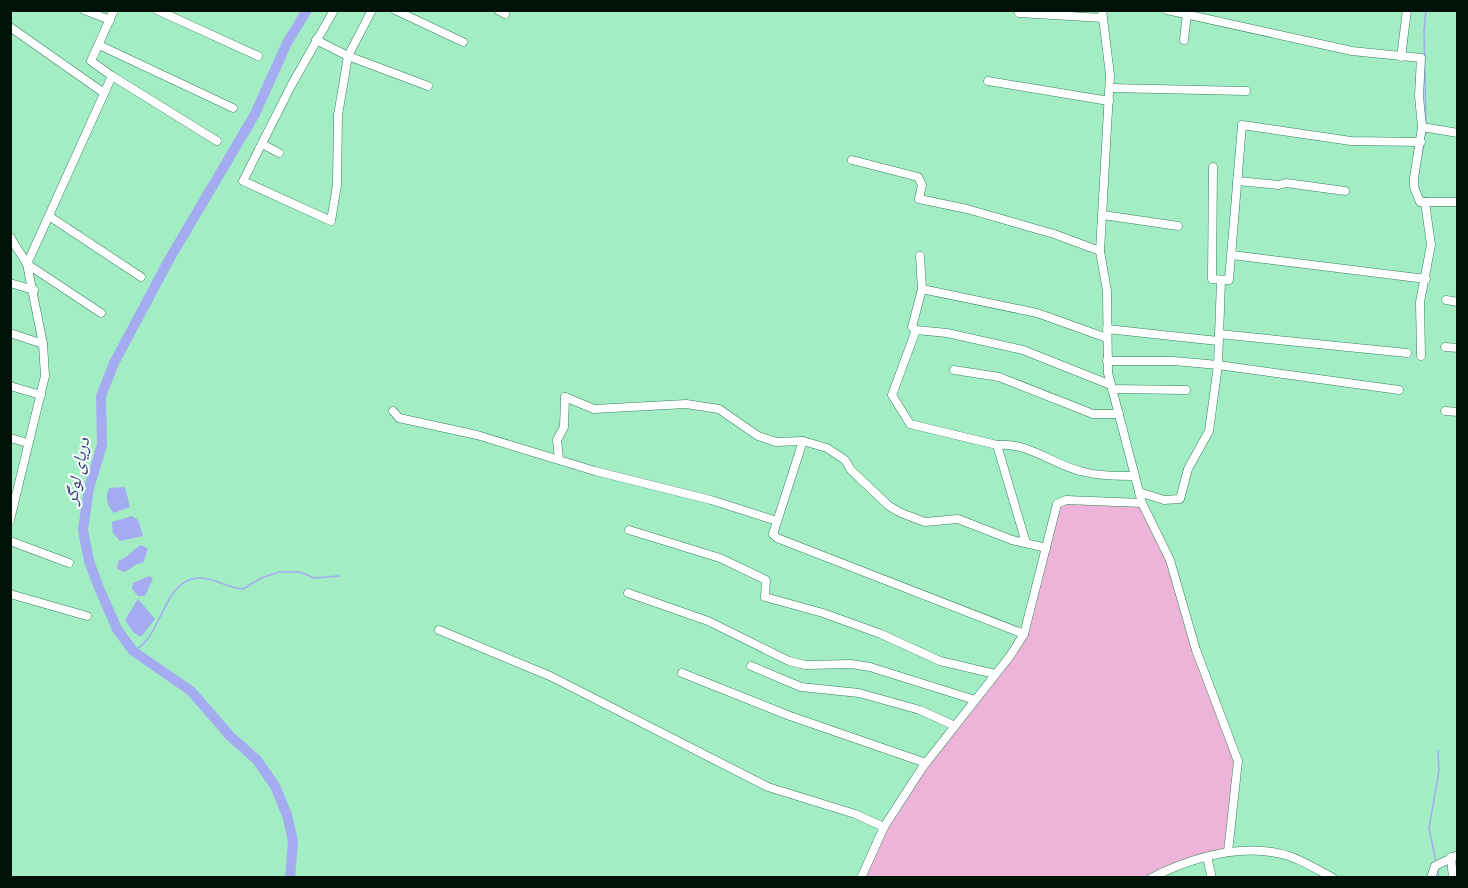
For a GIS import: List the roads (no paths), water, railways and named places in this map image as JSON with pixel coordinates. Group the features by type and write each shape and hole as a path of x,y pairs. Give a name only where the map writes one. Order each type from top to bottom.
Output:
{"street":[{"path":"84,10 110,20"},
{"path":"114,10 91,62 217,141"},
{"path":"157,10 258,56"},
{"path":"334,10 243,181 331,221 337,185 338,115 348,56 372,10"},
{"path":"394,10 463,42"},
{"path":"1167,10 1352,51 1420,58 1419,96 1422,127 1414,187 1420,202 1458,202"},
{"path":"1401,57 1407,10"},
{"path":"1020,13 1103,14 1110,88 1100,251 1107,291 1107,361 1142,503 1170,560 1196,650 1238,761 1228,852"},
{"path":"1184,40 1187,14"},
{"path":"10,27 104,93"},
{"path":"316,40 348,56 428,86"},
{"path":"99,45 233,108"},
{"path":"27,264 112,76"},
{"path":"988,81 1108,101"},
{"path":"1110,88 1246,91"},
{"path":"1214,167 1212,279 1229,280 1242,125 1351,141 1421,142"},
{"path":"1422,127 1458,133"},
{"path":"264,145 279,153"},
{"path":"852,160 918,177 922,185 919,199 967,209 1054,234 1100,251"},
{"path":"1237,181 1279,185 1286,183 1345,191"},
{"path":"1421,356 1420,302 1431,245 1425,202"},
{"path":"1103,215 1178,226"},
{"path":"49,216 141,277"},
{"path":"10,237 27,264 34,290 43,344 45,376 14,489 10,520"},
{"path":"1232,255 1426,279"},
{"path":"920,256 922,289 912,327 916,330 947,333 1023,350 1112,387 1186,390"},
{"path":"27,264 101,313"},
{"path":"1139,492 1164,500 1180,499 1188,469 1209,431 1218,365 1221,280"},
{"path":"10,283 34,290"},
{"path":"922,289 1036,313 1107,338"},
{"path":"1446,300 1458,302"},
{"path":"1107,329 1407,353"},
{"path":"916,330 892,395 908,422 916,426 997,445 1013,445 1081,471 1102,476 1136,476"},
{"path":"10,333 43,344"},
{"path":"1445,347 1458,348"},
{"path":"1107,361 1174,361 1218,365 1399,390"},
{"path":"954,370 999,377 1093,414 1119,414"},
{"path":"10,386 41,395"},
{"path":"559,459 557,440 564,428 565,397 594,409 686,404 710,407 727,414 758,436 776,442 817,443 845,460 851,470 889,506 901,513 925,522 958,519 1012,540 1046,548"},
{"path":"393,411 399,418 477,435 595,471 701,497 777,521"},
{"path":"1445,411 1458,412"},
{"path":"10,438 28,443"},
{"path":"804,441 780,519 777,521 773,534 784,542 1024,634"},
{"path":"997,445 1026,543"},
{"path":"861,878 884,827 926,763 1024,634 1057,504 1060,501 1142,503"},
{"path":"629,530 720,558 766,580 763,595 765,597 823,613 871,630 940,661 995,674"},
{"path":"10,541 69,562"},
{"path":"628,593 708,621 789,661 805,665 851,664 870,667 975,700"},
{"path":"10,594 87,616"},
{"path":"439,630 550,676 768,787 855,814 884,827"},
{"path":"751,666 801,687 859,693 920,710 955,726"},
{"path":"682,673 790,716 926,763"},
{"path":"1151,878 1176,865 1228,852 1278,853 1333,878"},
{"path":"1431,878 1435,866 1454,856"},
{"path":"1453,878 1454,856"},
{"path":"1207,857 1212,878"}],"water":[{"path":"125,487 130,507 114,513 107,500 108,491 110,488"},
{"path":"132,516 138,520 143,536 120,541 113,533 112,522"},
{"path":"141,545 148,549 143,563 125,572 117,569 118,561"},
{"path":"149,576 153,578 145,596 138,596 132,589 133,583"},
{"path":"138,599 155,619 141,637 133,632 125,620"}],"waterway":[{"name":"دریای لوگر","path":"290,878 293,841 287,815 275,786 257,760 230,736 191,691 133,651 117,629 99,588 89,561 83,530 89,488 102,445 101,396 114,363 170,258 255,114 287,43 307,10"},
{"path":"1426,10 1424,31 1426,123"},
{"path":"1424,140 1426,130"},
{"path":"1420,161 1424,145"},
{"path":"133,651 151,634 177,588 186,581 204,578 243,589 261,578 279,572 300,572 314,578 339,576"},
{"path":"1436,862 1429,828 1439,771 1438,751"},
{"path":"1438,867 1439,878"}]}
